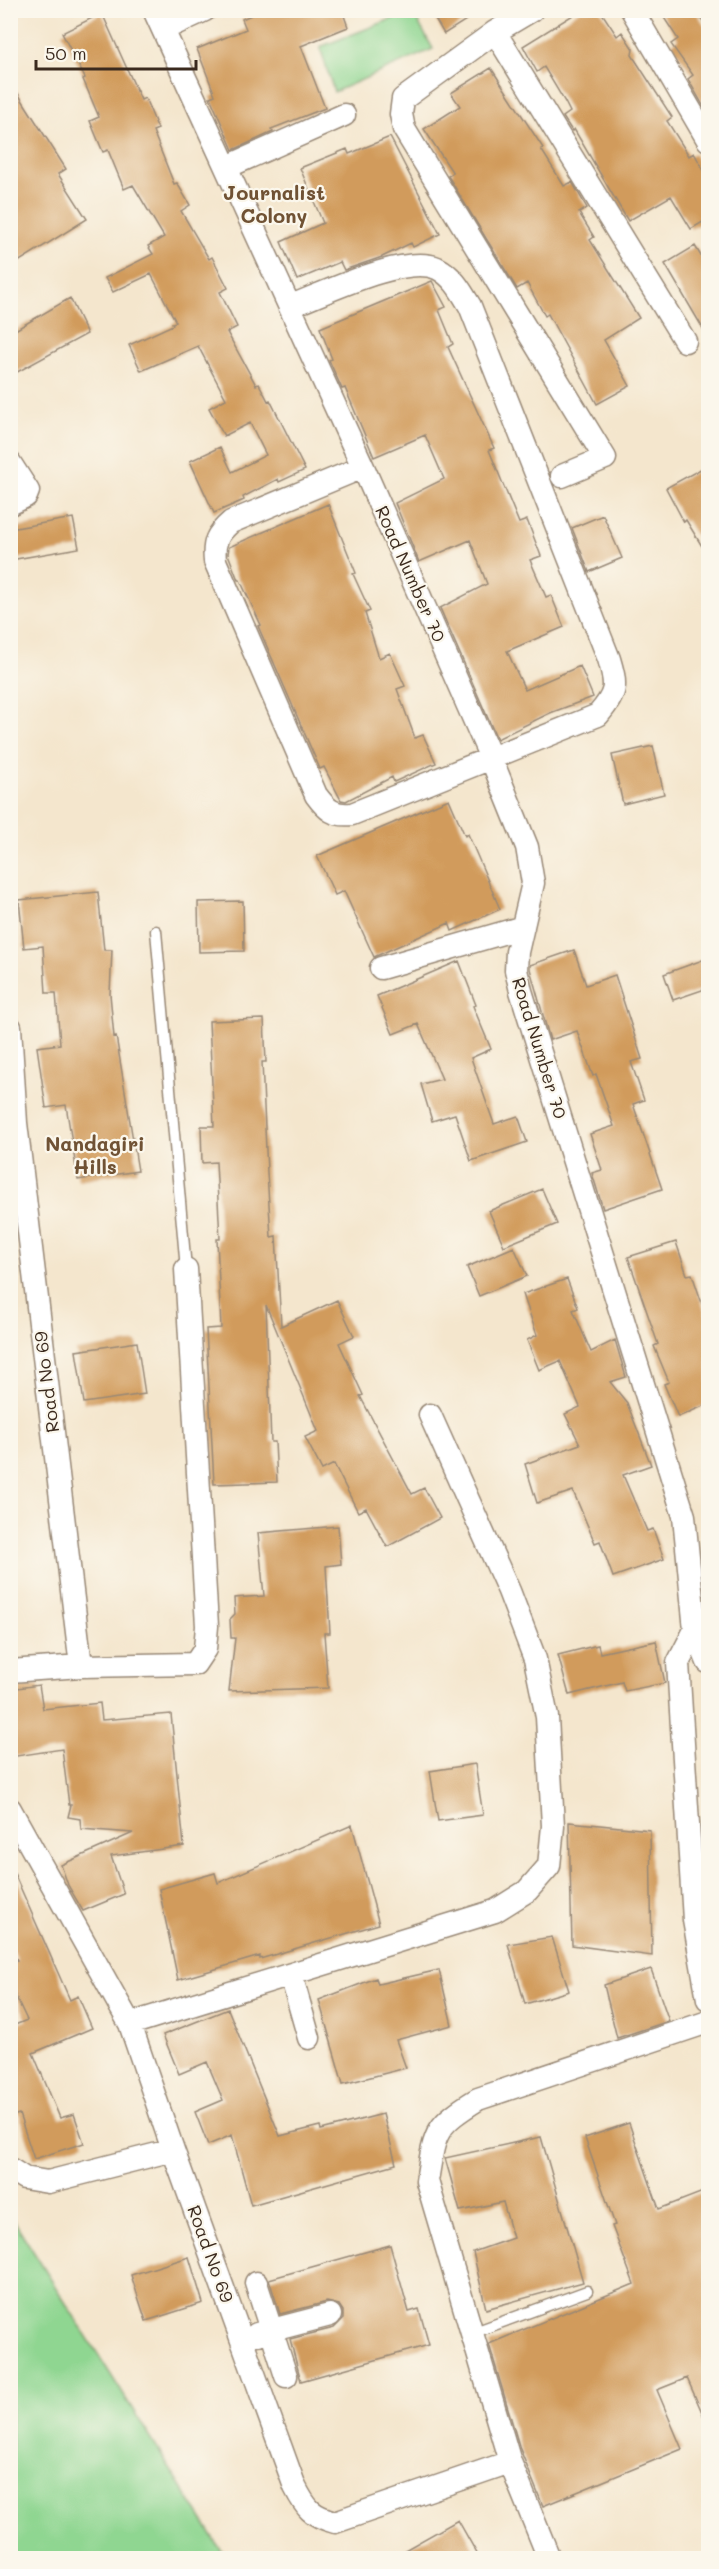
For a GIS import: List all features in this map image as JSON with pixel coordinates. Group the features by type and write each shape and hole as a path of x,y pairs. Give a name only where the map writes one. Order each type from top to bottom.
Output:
{"street":[{"path":"159,20 205,10"},
{"path":"532,10 495,32 403,99 401,114 404,129 605,458 562,476"},
{"path":"632,10 708,140"},
{"name":"Road Number 70","path":"159,20 363,466 491,758 526,847 534,884 517,952 516,970 684,1516 695,1630 708,1662"},
{"path":"495,32 685,341"},
{"path":"228,167 344,115"},
{"path":"291,306 394,267 415,264 436,268 457,283 470,306 616,680 613,698 598,715 352,814 339,815 326,809 316,795 215,561 213,544 221,531 231,522 363,466"},
{"path":"10,463 28,491 26,496 10,504"},
{"path":"381,968 523,927"},
{"name":"Road No 69","path":"10,1027 13,1124 81,1666"},
{"path":"10,1671 81,1666 195,1664 205,1649 207,1626 186,1269"},
{"path":"130,2024 495,1911 527,1891 549,1866 553,1826 547,1717 535,1659 509,1591 430,1415"},
{"path":"695,1630 678,1663 694,1920 708,1999"},
{"name":"Road No 69","path":"10,1809 130,2024 226,2298 303,2504 317,2517 335,2522 510,2462"},
{"path":"291,1975 309,2038"},
{"path":"549,2559 510,2462 427,2181 434,2138 450,2116 477,2099 708,2022"},
{"path":"10,2169 24,2178 48,2182 173,2150"},
{"path":"226,2298 257,2286 286,2376"},
{"path":"241,2338 330,2315"}],"lane":[{"path":"156,931 186,1269"},
{"path":"472,2333 587,2291"}],"green space":[{"path":"412,11 433,49 334,92 320,47"},
{"path":"11,2216 226,2558 11,2558"}],"building":[{"path":"263,10 342,10 348,27 301,46 325,108 271,129 273,132 233,150 210,97 215,95 197,49 246,29 242,19"},
{"path":"430,10 482,10 444,34"},
{"path":"581,10 600,10 617,36 622,32 633,49 632,55 672,117 667,121 689,156 694,153 708,178 708,219 691,229 671,196 628,221 574,129 572,131 563,117 570,112 544,67 537,72 523,46"},
{"path":"659,10 695,10 708,30 708,114 688,79 693,75 671,44 678,39"},
{"path":"102,13 141,100 145,98 158,129 153,131 174,184 177,183 190,205 181,211 209,259 212,257 228,288 220,292 237,327 227,332 256,385 259,384 268,401 270,400 305,470 279,482 278,479 243,497 244,500 214,513 190,461 220,447 232,472 266,455 250,423 224,436 209,408 226,399 198,346 141,371 129,345 176,322 151,274 113,292 105,278 153,254 148,246 164,237 133,185 124,189 108,150 103,152 90,121 99,117 83,79 85,78 62,33"},
{"path":"491,68 543,148 541,149 564,186 572,182 587,208 579,213 594,237 590,240 639,318 604,340 630,386 597,404 548,314 545,316 527,283 517,289 448,176 453,173 424,129 460,106 451,93"},
{"path":"10,81 66,169 58,174 87,219 10,267"},
{"path":"390,137 440,234 413,247 411,243 382,257 344,270 340,262 297,280 281,242 323,223 300,168 347,149 349,154"},
{"path":"695,246 708,268 708,337 665,264"},
{"path":"432,281 446,307 439,310 453,344 448,347 494,448 489,450 519,523 527,520 541,556 530,560 546,597 551,595 564,627 507,651 525,690 580,666 593,697 550,713 497,739 440,608 487,584 470,540 419,562 395,503 444,479 425,435 374,457 345,388 342,389 329,360 332,359 320,328"},
{"path":"70,298 87,334 10,376 10,333"},
{"path":"708,465 708,556 686,520 684,522 666,488"},
{"path":"328,504 356,573 353,574 370,611 365,613 379,658 390,653 405,686 397,689 415,738 423,735 436,763 394,782 392,777 346,801 341,800 324,767 320,769 258,626 261,625 238,580 228,554 229,547"},
{"path":"603,515 622,558 589,572 572,528"},
{"path":"73,518 79,548 10,560 10,529"},
{"path":"653,746 664,794 623,804 612,755"},
{"path":"449,799 465,836 468,834 500,909 452,931 449,923 374,957 344,891 335,895 317,856"},
{"path":"98,892 104,950 112,950 110,994 114,1037 116,1036 138,1171 78,1180 66,1105 46,1108 37,1047 60,1044 56,993 46,993 43,946 24,948 19,900"},
{"path":"243,901 244,951 199,952 198,902"},
{"path":"574,950 586,985 615,975 642,1059 631,1062 644,1100 633,1104 662,1189 603,1209 592,1173 602,1170 590,1134 614,1126 596,1074 593,1076 577,1031 550,1040 530,969 530,965"},
{"path":"708,958 708,988 673,1000 664,974"},
{"path":"459,961 476,1005 473,1006 491,1049 471,1058 494,1124 518,1116 527,1142 471,1161 455,1114 432,1121 421,1084 442,1079 418,1024 393,1034 377,996"},
{"path":"264,1019 266,1062 262,1062 267,1172 271,1237 276,1236 281,1326 337,1300 354,1336 339,1343 363,1395 360,1396 412,1494 424,1488 440,1518 387,1547 366,1508 358,1512 334,1464 322,1470 305,1437 318,1431 266,1305 271,1442 275,1442 277,1482 214,1484 206,1329 221,1328 217,1239 220,1239 216,1162 202,1163 201,1126 214,1126 209,1021"},
{"path":"542,1189 557,1224 504,1246 489,1211"},
{"path":"676,1242 687,1275 692,1274 708,1321 708,1404 678,1417 664,1384 669,1382 654,1346 658,1344 628,1257"},
{"path":"514,1247 527,1276 479,1296 467,1267"},
{"path":"567,1279 578,1308 573,1310 591,1352 615,1340 626,1377 610,1382 627,1403 651,1465 623,1475 647,1531 653,1529 664,1559 613,1577 600,1541 595,1543 573,1491 537,1503 525,1464 580,1444 565,1414 580,1407 560,1361 539,1370 527,1340 537,1335 523,1294"},
{"path":"137,1342 145,1394 84,1403 76,1351"},
{"path":"338,1526 341,1564 326,1566 330,1633 324,1633 328,1688 229,1691 235,1638 231,1638 230,1619 235,1614 234,1598 264,1596 258,1533"},
{"path":"656,1641 665,1683 625,1691 622,1682 569,1695 558,1655 598,1645 600,1653"},
{"path":"39,1685 43,1709 100,1703 102,1720 171,1714 184,1846 111,1856 124,1894 83,1911 68,1885 61,1865 133,1833 81,1829 80,1819 68,1817 71,1805 69,1805 62,1749 10,1757 10,1689"},
{"path":"475,1764 483,1815 438,1821 430,1771"},
{"path":"569,1822 650,1830 652,1956 572,1945"},
{"path":"352,1825 379,1924 178,1980 159,1889 215,1873 218,1883"},
{"path":"10,1864 70,2000 78,1996 92,2028 33,2053 60,2118 74,2114 84,2143 34,2159 19,2114 10,2117 10,2027 27,2020 10,1984 10,1963 17,1960 10,1945"},
{"path":"552,1937 569,1991 525,2004 508,1944"},
{"path":"651,1969 669,2021 617,2038 604,1985"},
{"path":"439,1970 452,2025 396,2040 406,2068 343,2084 319,2000 376,1978 378,1984"},
{"path":"228,2009 280,2136 320,2126 321,2130 383,2114 396,2164 251,2205 232,2135 208,2145 195,2112 223,2100 207,2062 179,2074 163,2035"},
{"path":"629,2123 659,2209 708,2190 708,2426 687,2378 657,2390 682,2449 543,2506 520,2449 489,2344 634,2284 612,2226 615,2225 585,2138"},
{"path":"541,2137 583,2282 486,2309 473,2252 513,2238 503,2202 460,2211 445,2158"},
{"path":"390,2245 409,2312 419,2309 429,2345 301,2381 290,2339 334,2328 343,2319 343,2311 339,2305 327,2302 280,2314 269,2279"},
{"path":"189,2257 203,2303 146,2321 131,2275"},
{"path":"458,2520 480,2559 389,2559"}],"district":[{"name":"Journalist Colony","path":"274,204"},
{"name":"Nandagiri Hills","path":"95,1156"}]}
